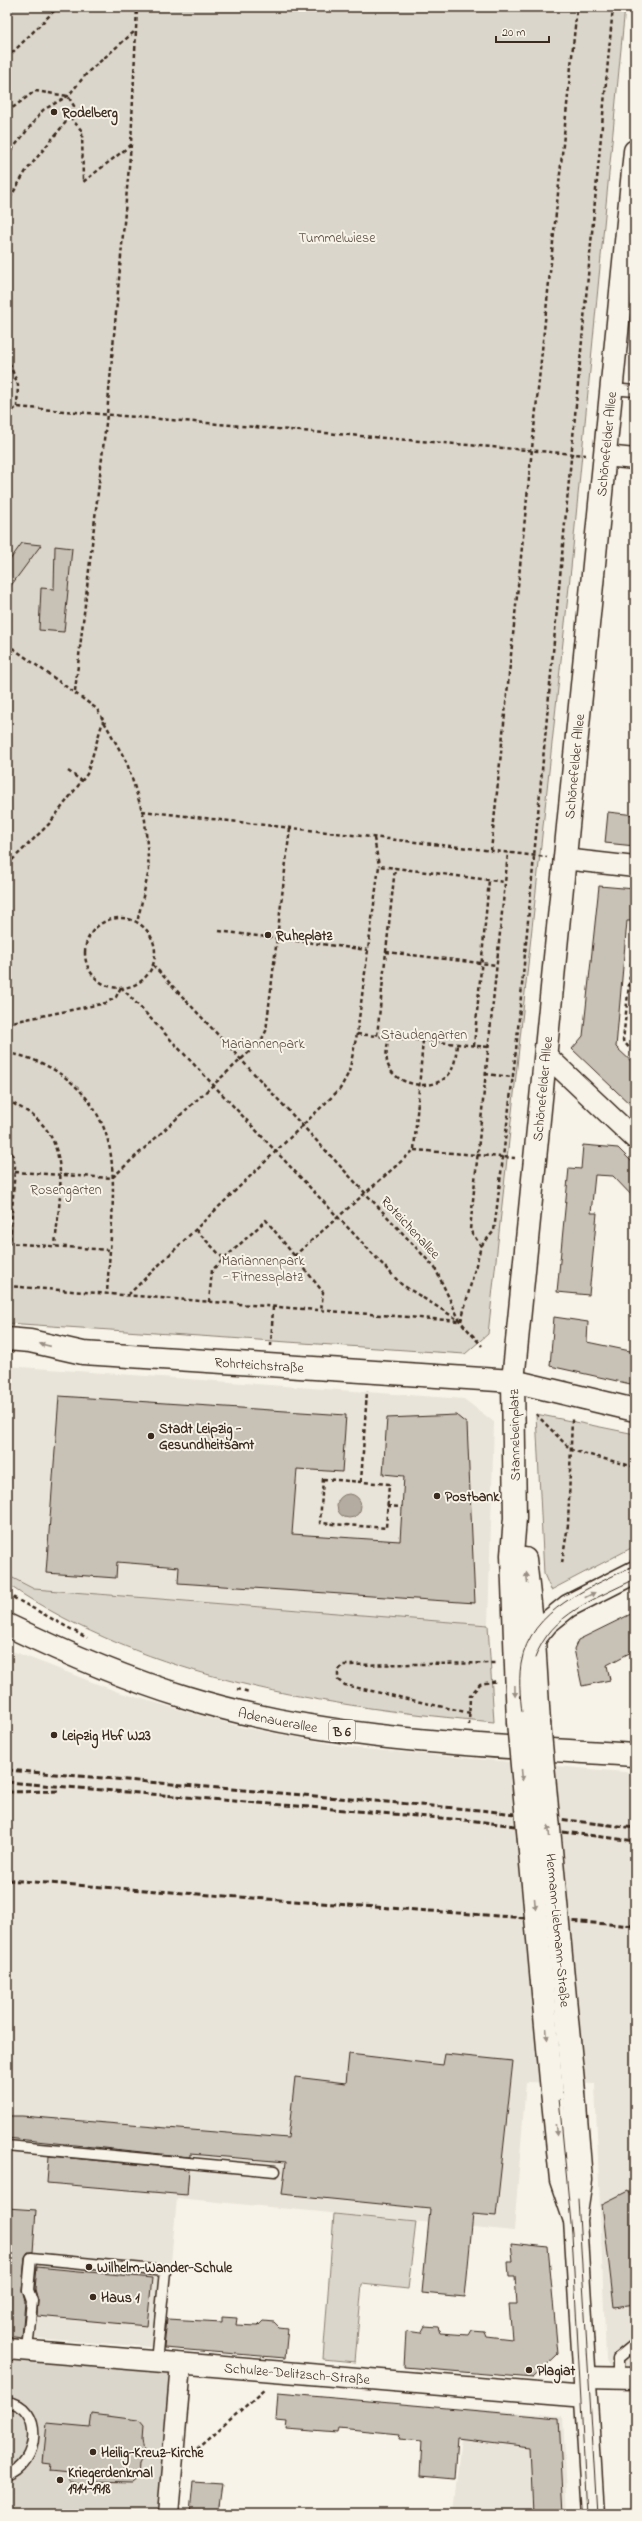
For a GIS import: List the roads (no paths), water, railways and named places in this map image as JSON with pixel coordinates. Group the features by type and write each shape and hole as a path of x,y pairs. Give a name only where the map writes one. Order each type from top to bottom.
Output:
{"main road":[{"name":"Schönefelder Allee","path":"513,1381 635,151"},
{"name":"Rohrteichstraße","path":"7,1339 30,1341 83,1353 513,1381"},
{"name":"Stannebeinplatz","path":"520,1655 522,1616 512,1555 515,1518 513,1381 635,1410"},
{"path":"520,1655 556,1614 568,1606 635,1572"},
{"path":"522,1616 556,1614"},
{"name":"Stannebeinplatz","path":"520,1655 522,1616"},
{"name":"Adenauerallee","path":"7,1625 97,1666 186,1697 276,1719 351,1732 404,1738 635,1755"},
{"name":"Hermann-Liebmann-Straße","path":"520,1655 530,1723 565,2092 581,2180 575,2220 593,2514"},
{"name":"Hermann-Liebmann-Straße","path":"565,2092 562,2180 575,2220"}],"street":[{"path":"604,456 635,459"},
{"path":"564,859 635,867"},
{"path":"545,1054 635,1139"},
{"name":"Schulze-Delitzsch-Straße","path":"7,2348 284,2373 586,2387 626,2378"},
{"path":"168,2514 181,2364"}],"lane":[{"path":"611,389 635,391"},
{"path":"7,2146 275,2171"},
{"path":"27,2350 32,2301 28,2290 31,2258 165,2271 156,2362"},
{"path":"626,2378 618,2358 635,2344"},
{"path":"7,2402 26,2411 33,2426 33,2442 30,2456 17,2471 7,2474"}],"tram line":[{"path":"587,2514 572,2234 520,1678 521,1664 527,1645 536,1628 549,1614 582,1592 635,1565"},
{"path":"535,1658 542,1643 552,1629 563,1619 590,1601 635,1579"},
{"path":"578,2199 597,2514"}],"railway":[{"path":"7,1770 480,1810 635,1828"},
{"path":"7,1782 476,1821 635,1841"},
{"path":"7,1792 59,1791"},
{"path":"7,1880 635,1926"}],"place":[{"name":"Rodelberg","path":"54,112"},
{"name":"Ruheplatz","path":"268,935"},
{"name":"Stadt Leipzig - Gesundheitsamt","path":"151,1436"},
{"name":"Postbank","path":"437,1496"},
{"name":"Leipzig Hbf W23","path":"54,1735"},
{"name":"Wilhelm-Wander-Schule","path":"89,2267"},
{"name":"Haus 1","path":"93,2297"},
{"name":"Plagiat","path":"529,2370"},
{"name":"Heilig-Kreuz-Kirche","path":"93,2452"},
{"name":"Kriegerdenkmal 1914-1918","path":"60,2480"}],"park label":[{"name":"Tummelwiese","path":"337,237"},
{"name":"Staudengarten","path":"424,1034"},
{"name":"Mariannenpark","path":"263,1043"},
{"name":"Rosengarten","path":"66,1189"},
{"name":"Mariannenpark - Fitnessplatz","path":"263,1268"}]}
